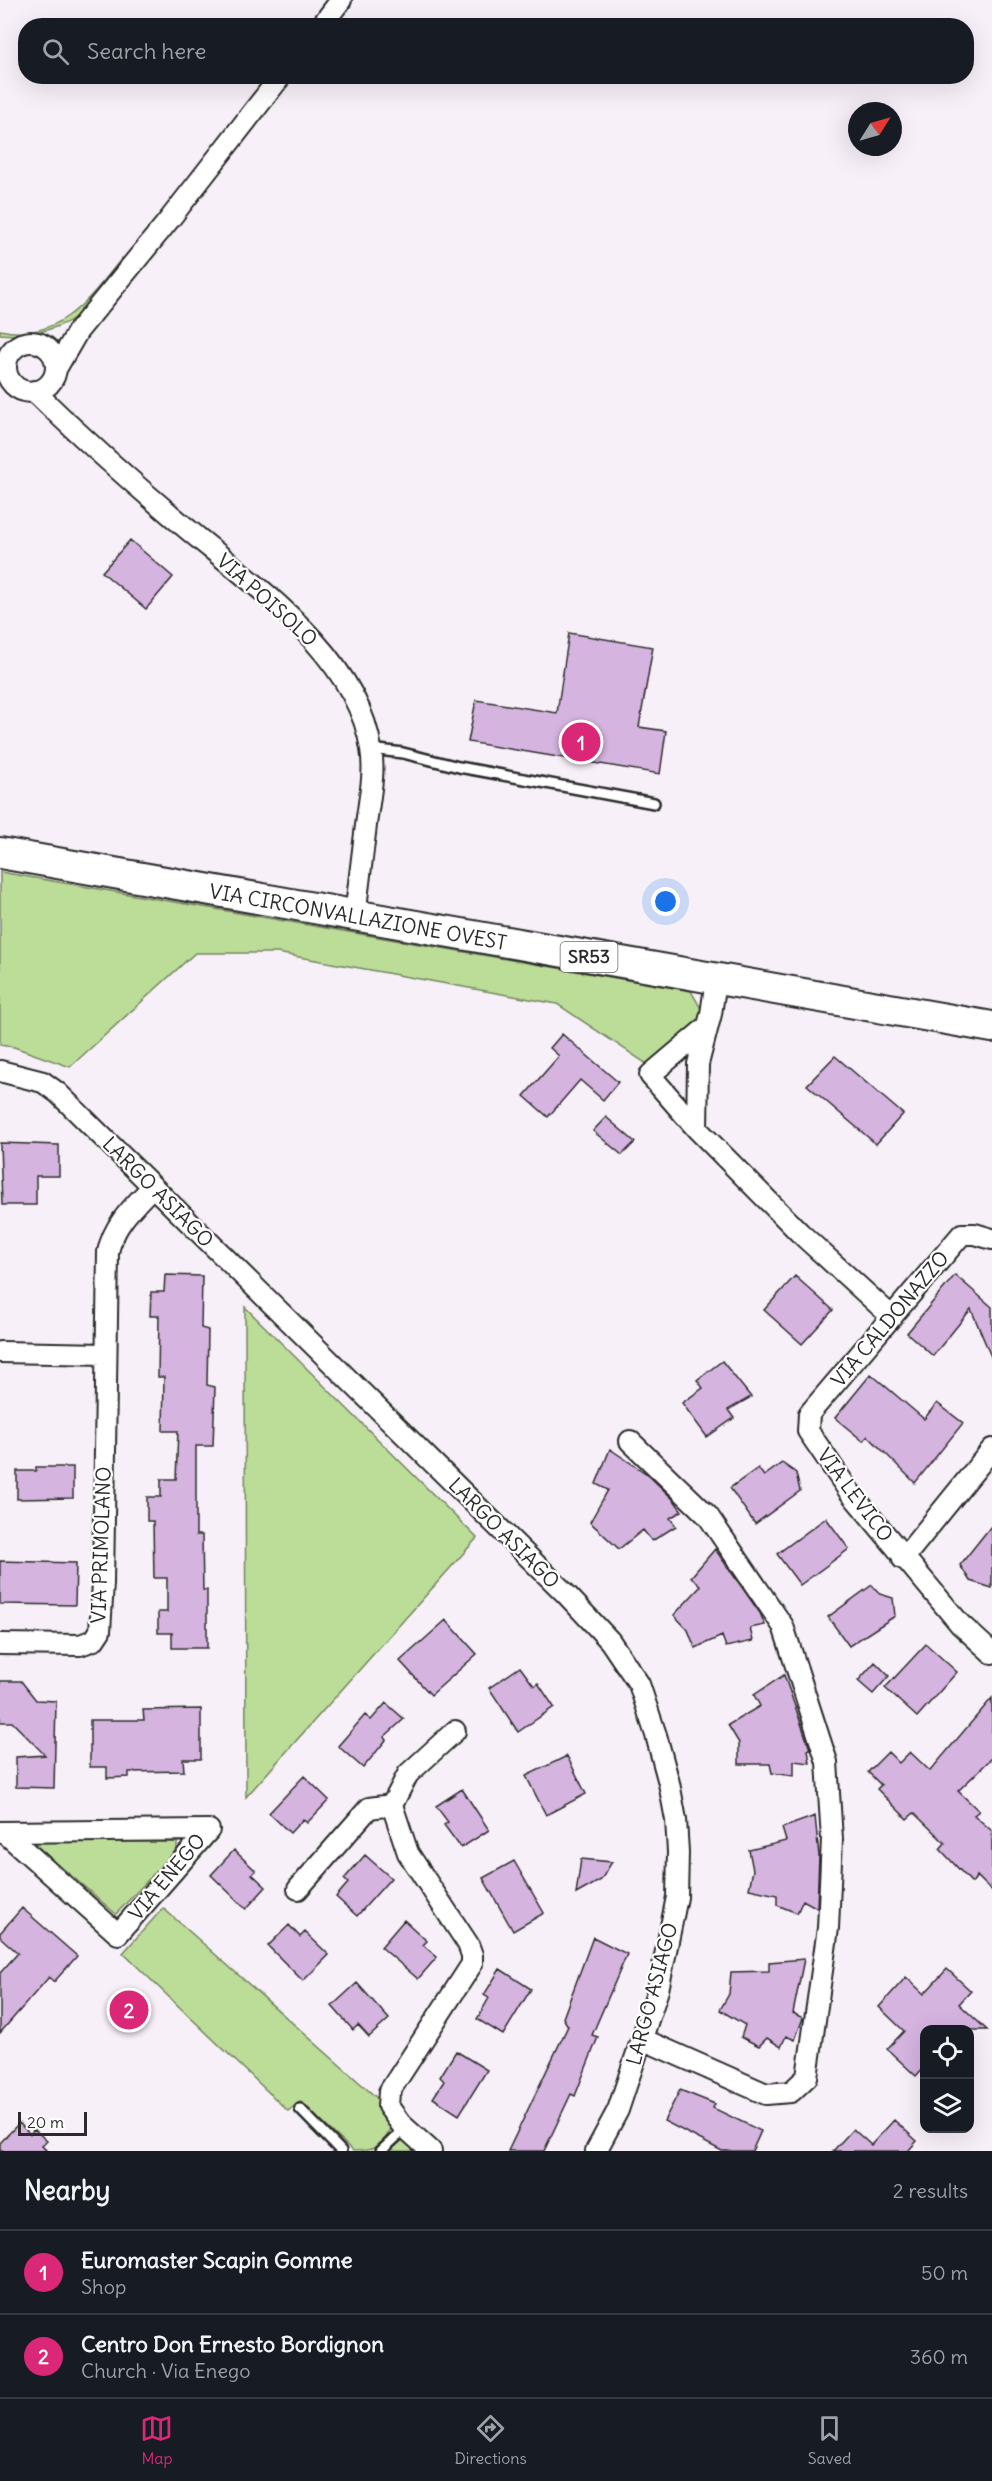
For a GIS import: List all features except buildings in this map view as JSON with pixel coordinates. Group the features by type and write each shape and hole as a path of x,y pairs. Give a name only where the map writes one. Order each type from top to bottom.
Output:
{"main road":[{"name":"VIA CIRCONVALLAZIONE OVEST","path":"0,853 992,1027"}],"street":[{"path":"327,18 341,0"},
{"path":"78,331 39,343 8,345 4,372 19,388 34,391 42,389 55,373 78,331 169,220 275,84"},
{"path":"39,343 53,355 55,412"},
{"name":"VIA POISOLO","path":"34,391 81,438 293,619 328,656 354,696 371,749 372,776 355,916"},
{"path":"697,1130 698,1064 708,1026 716,980"},
{"path":"708,1026 650,1075 697,1130 801,1233 892,1317"},
{"name":"LARGO ASIAGO","path":"0,1071 43,1082 58,1093 567,1595 610,1641 639,1684 669,1783 676,1820 679,1873 667,1953 658,1990 618,2110 596,2151"},
{"name":"VIA PRIMOLANO","path":"0,1644 80,1645 94,1640 100,1630 103,1583 108,1252 111,1239 122,1219 152,1187"},
{"name":"VIA CALDONAZZO","path":"808,1431 809,1414 962,1234 975,1234 992,1239"},
{"path":"0,1352 106,1354"},
{"name":"VIA LEVICO","path":"808,1431 849,1491 903,1558 960,1624 992,1653"},
{"path":"630,1441 708,1516 783,1626 827,1762 832,1839 828,1928 807,2077 791,2092 766,2094 642,2039"},
{"name":"VIA LEVICO","path":"903,1558 992,1449"},
{"path":"430,2151 406,2128 388,2106 389,2092 471,1964 472,1955 468,1944 408,1853 392,1806 408,1774 455,1731"},
{"path":"298,1889 369,1808 392,1806"},
{"name":"VIA ENEGO","path":"209,1830 117,1934 2,1832 106,1831 209,1830"}],"lane":[{"path":"371,749 403,753 459,767 654,803"},
{"path":"300,2109 341,2151"},
{"path":"381,2151 406,2128"}],"green space":[{"path":"122,258 126,261 108,286 79,315 58,326 35,333 0,334 0,330 21,332 40,330 72,314 98,288"},
{"path":"0,872 691,991 704,1014 688,1039 650,1066 557,1004 277,953 195,953 70,1067 14,1047 0,1045"},
{"path":"245,1307 477,1538 246,1797"},
{"path":"30,1840 177,1842 177,1849 116,1914"},
{"path":"163,1908 378,2099 394,2124 383,2142 369,2150 353,2151 300,2102 288,2111 123,1953"},
{"path":"404,2136 419,2151 385,2151"}],"place":[{"name":"Euromaster Scapin Gomme","path":"581,742"},
{"name":"Centro Don Ernesto Bordignon","path":"129,2010"}]}
